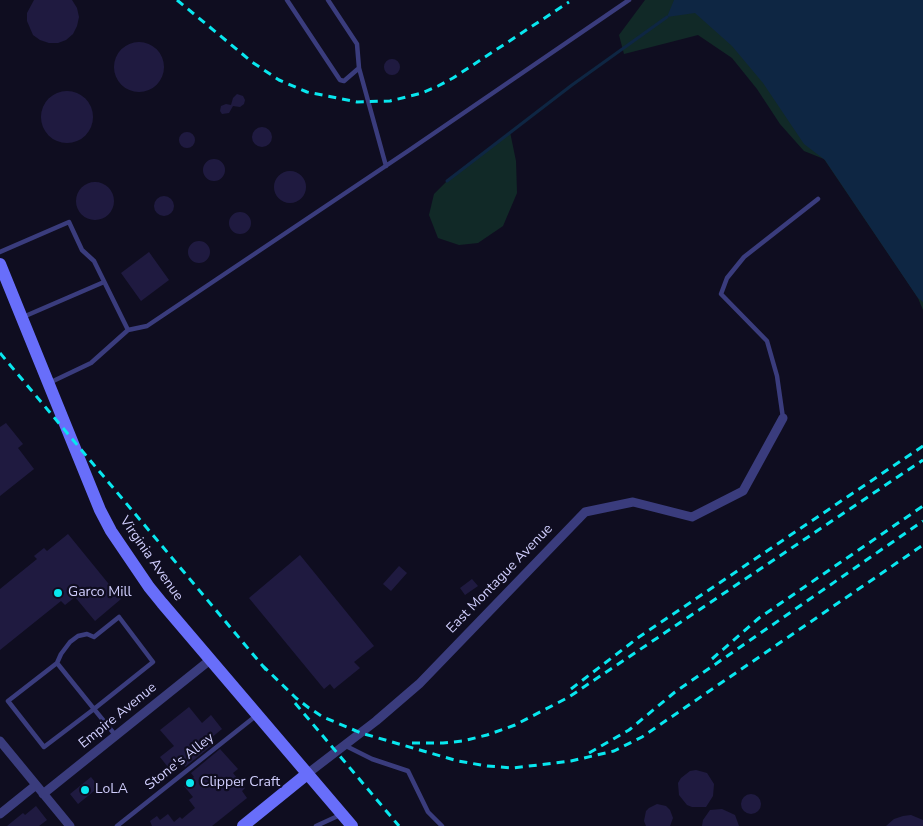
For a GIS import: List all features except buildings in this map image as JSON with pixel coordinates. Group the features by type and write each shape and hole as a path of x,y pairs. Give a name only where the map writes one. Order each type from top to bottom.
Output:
{"main road":[{"name":"Virginia Avenue","path":"0,264 100,510 111,531 149,587 352,826"},
{"name":"East Montague Avenue","path":"244,826 307,774"}],"street":[{"name":"East Montague Avenue","path":"307,774 376,721 419,684 585,512 633,502 692,517 743,491 783,418"},
{"name":"Empire Avenue","path":"43,794 210,660"},
{"path":"0,741 70,826"},
{"path":"0,814 36,785"}],"lane":[{"path":"286,0 340,80 344,81 359,68"},
{"path":"328,0 357,44 359,68 386,166"},
{"path":"48,383 91,362 128,330 146,326 386,166 629,0"},
{"path":"783,418 777,376 767,341 721,294 727,278 744,257 818,199"},
{"path":"0,252 69,222 82,250 94,261 128,330"},
{"path":"22,318 104,282"},
{"path":"119,617 153,662 94,709 44,747 8,701 57,663 70,642 78,636 87,634 94,637 119,617"},
{"path":"57,663 116,736"},
{"name":"Stone's Alley","path":"117,826 257,715"},
{"path":"344,745 372,759 408,771 428,812 442,826"},
{"path":"316,826 342,814"}],"green space":[{"path":"645,0 735,0 923,271 923,310 918,298 824,159 804,151 780,124 757,89 732,58 698,35 624,54 619,35"},
{"path":"510,132 516,161 517,193 503,226 478,243 459,245 438,238 429,215 434,194 447,181"}],"water":[{"path":"674,0 923,0 923,302 918,298 825,160 804,144 763,83 732,46 695,13 667,17"}],"waterway":[{"path":"447,181 572,85 667,17"}],"railway":[{"path":"177,0 252,62 279,80 307,92 357,102 390,101 422,93 438,86 569,2"},
{"path":"0,353 267,671"},
{"path":"571,689 639,637 923,446"},
{"path":"412,743 463,741 487,735 515,725 569,697 923,460"},
{"path":"712,659 759,618 923,506"},
{"path":"589,753 629,730 675,692 923,521"},
{"path":"262,665 309,708 323,717 361,733 458,761 487,766 513,768 571,761 614,751 642,737 923,545"},
{"path":"295,703 399,826"}],"place":[{"name":"Garco Mill","path":"58,593"},
{"name":"Clipper Craft","path":"190,783"},
{"name":"LoLA","path":"85,790"}]}
